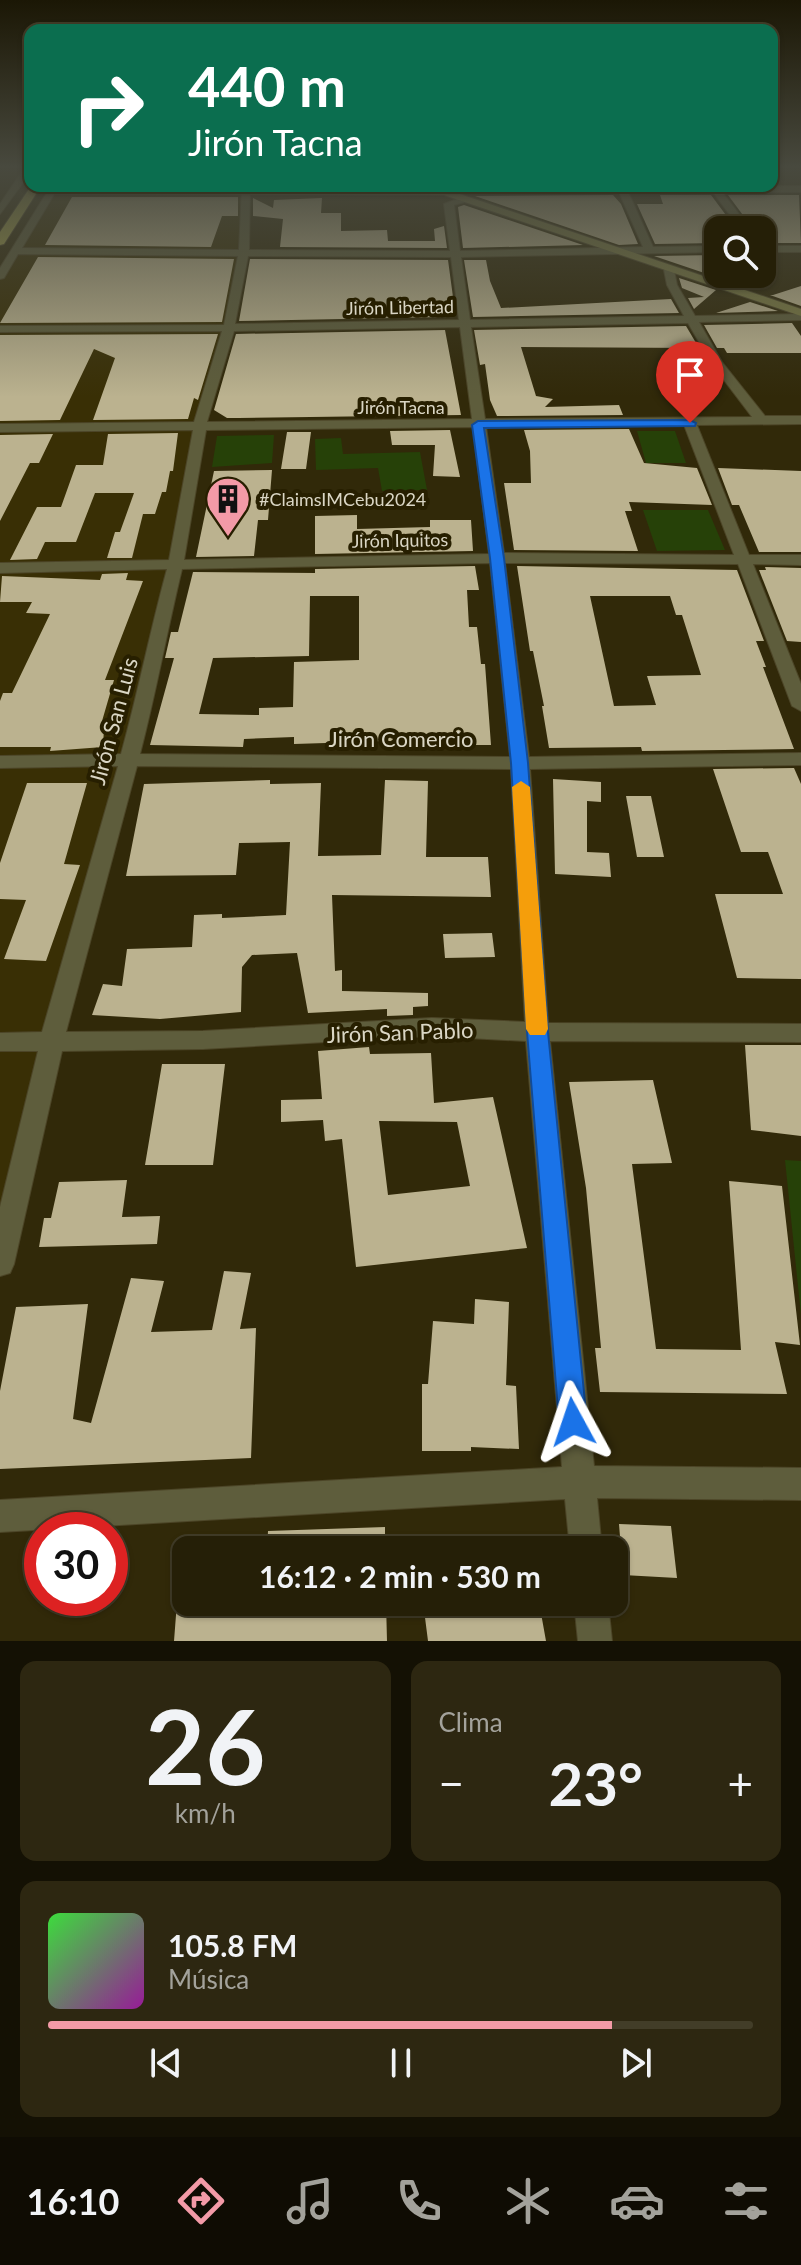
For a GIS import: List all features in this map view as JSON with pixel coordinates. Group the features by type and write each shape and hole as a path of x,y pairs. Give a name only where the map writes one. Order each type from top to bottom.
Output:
{"main road":[{"path":"595,244 801,315"}],"street":[{"path":"0,276 20,244"},
{"name":"Jirón San Luis","path":"0,1264 52,1041 151,679 160,625 176,564 200,425 229,328 244,244"},
{"path":"456,244 520,763 537,1032 585,1536"},
{"path":"647,244 649,249"},
{"path":"15,251 458,254 704,249"},
{"path":"776,249 801,249"},
{"path":"669,270 672,285 686,305 691,321 737,393 761,420"},
{"name":"Jirón Libertad","path":"0,329 691,321 801,315"},
{"name":"Jirón Tacna","path":"0,428 801,420"},
{"path":"690,423 801,706"},
{"name":"Jirón Iquitos","path":"0,568 497,558 801,560"},
{"name":"Jirón Comercio","path":"0,762 520,763 801,759"},
{"name":"Jirón San Pablo","path":"0,1042 203,1040 432,1027 537,1032 801,1033"},
{"path":"0,1516 579,1482 801,1484"},
{"path":"592,1616 595,1641"}],"shaded area":[{"path":"21,244 239,244 229,328 129,760 0,1279 0,280"}],"green space":[{"path":"637,431 675,431 686,463 646,463"},
{"path":"274,435 272,463 212,467 217,436"},
{"path":"341,438 343,454 420,452 427,490 382,491 378,468 316,470 315,439"},
{"path":"643,510 708,510 725,550 657,551"},
{"path":"785,1160 801,1161 801,1315"}],"building":[{"path":"46,244 212,244 211,247"},
{"path":"280,244 446,244 447,248 280,247"},
{"path":"462,244 583,245 463,248"},
{"path":"704,255 704,273 654,256"},
{"path":"38,257 234,259 222,322 0,323"},
{"path":"250,259 448,260 455,312 451,303 440,306 442,317 239,321"},
{"path":"464,260 486,260 490,281 501,308 671,299 679,313 473,317"},
{"path":"679,278 716,290 694,309 688,298 704,297 682,288"},
{"path":"801,286 801,306 770,295 773,295"},
{"path":"750,302 778,311 716,313"},
{"path":"792,323 801,336 801,353 727,353 724,348 717,348 704,325"},
{"path":"686,326 699,348 521,347 536,396 553,399 545,407 619,405 623,415 497,416 490,400 485,364 480,365 474,330"},
{"path":"445,330 461,415 227,418 214,410 236,334"},
{"path":"218,334 198,400 194,398 188,419 93,420 115,358 94,349 60,420 0,421 0,335"},
{"path":"629,429 644,463 697,468 712,505 629,502 632,511 625,511 638,551 514,550 504,483 531,483 530,451 524,430"},
{"path":"450,430 460,477 433,476 435,445 392,445 390,431"},
{"path":"287,432 311,432 306,469 281,469"},
{"path":"178,433 173,471 170,471 166,492 162,492 155,514 143,514 132,558 107,558 115,532 120,532 134,493 95,493 76,542 45,542 37,559 10,560 37,507 61,507 76,465 103,465 108,434"},
{"path":"53,434 39,463 30,463 0,521 0,435"},
{"path":"718,468 801,471 801,552 759,552 739,505 732,505"},
{"path":"272,470 268,520 258,520 254,556 196,557 214,471"},
{"path":"357,515 357,529 430,527 430,520 471,520 473,551 315,554 315,516"},
{"path":"475,566 479,590 467,590 469,627 477,627 481,664 485,664 491,745 423,745 389,741 294,744 294,737 244,739 243,747 150,745 174,658 165,658 171,632 178,632 193,572 315,573 315,569","holes":["310,596 359,596 359,660 294,662 293,707 259,708 259,715 199,714 213,658 309,656"]},
{"path":"517,566 737,570 764,641 756,641 766,667 763,667 794,749 642,751 641,747 549,748 544,706 533,651 530,651","holes":["590,596 670,596 676,615 682,615 701,675 647,676 656,705 614,706"]},
{"path":"765,567 801,568 801,642 787,641 759,570 766,570"},
{"path":"128,573 126,580 143,581 105,680 114,680 100,728 104,728 103,747 50,751 51,747 0,747 0,701 3,693 12,693 50,614 26,613 32,602 0,602 2,576 100,580 102,574"},
{"path":"794,768 801,784 801,979 737,978 715,894 783,894 768,852 741,852 713,769"},
{"path":"553,779 601,782 601,802 587,801 587,852 609,853 611,877 555,874"},
{"path":"270,780 270,784 321,783 318,856 381,855 385,780 428,781 426,857 488,857 491,897 332,895 335,971 342,970 342,991 428,993 428,1006 413,1007 413,1015 387,1016 387,1009 308,1013 297,953 252,955 242,967 241,1012 160,1019 92,1015 103,984 122,986 127,949 192,947 194,915 222,914 222,918 286,915 290,842 239,843 236,875 126,876 144,784"},
{"path":"27,783 87,783 64,864 80,865 46,961 4,959 26,900 0,899 0,863"},
{"path":"626,796 651,796 664,857 637,857"},
{"path":"492,933 495,957 445,958 443,934"},
{"path":"745,1045 801,1045 801,1136 751,1130"},
{"path":"369,1047 370,1054 431,1053 434,1103 493,1097 527,1248 356,1267 342,1139 325,1141 323,1120 281,1122 281,1100 322,1099 318,1051","holes":["379,1121 457,1122 470,1186 388,1195"]},
{"path":"162,1064 225,1064 213,1165 145,1165"},
{"path":"653,1080 672,1163 632,1164 656,1349 741,1350 729,1181 782,1186 800,1345 775,1342 787,1394 600,1392 595,1348 601,1348 586,1188 569,1082"},
{"path":"127,1180 122,1217 160,1216 157,1244 39,1247 44,1218 51,1218 59,1182"},
{"path":"224,1271 251,1273 240,1329 256,1328 251,1458 0,1469 0,1391 16,1307 88,1304 73,1419 91,1423 131,1278 164,1281 151,1332 212,1330"},
{"path":"475,1299 509,1302 506,1385 516,1386 519,1449 471,1447 471,1451 422,1451 422,1384 428,1384 433,1321 474,1324"},
{"path":"619,1524 671,1526 677,1578 628,1575 628,1536 620,1536"},
{"path":"385,1527 385,1536 268,1536 268,1531"},
{"path":"176,1616 386,1616 387,1641 174,1641"},
{"path":"425,1616 542,1616 546,1641 428,1641"}],"slow traffic":[{"path":"521,787 537,1029"}],"place":[{"name":"#ClaimsIMCebu2024","path":"228,538"}],"route":[{"path":"573,1422 537,1032 520,763 497,558 478,425 690,423"}]}
